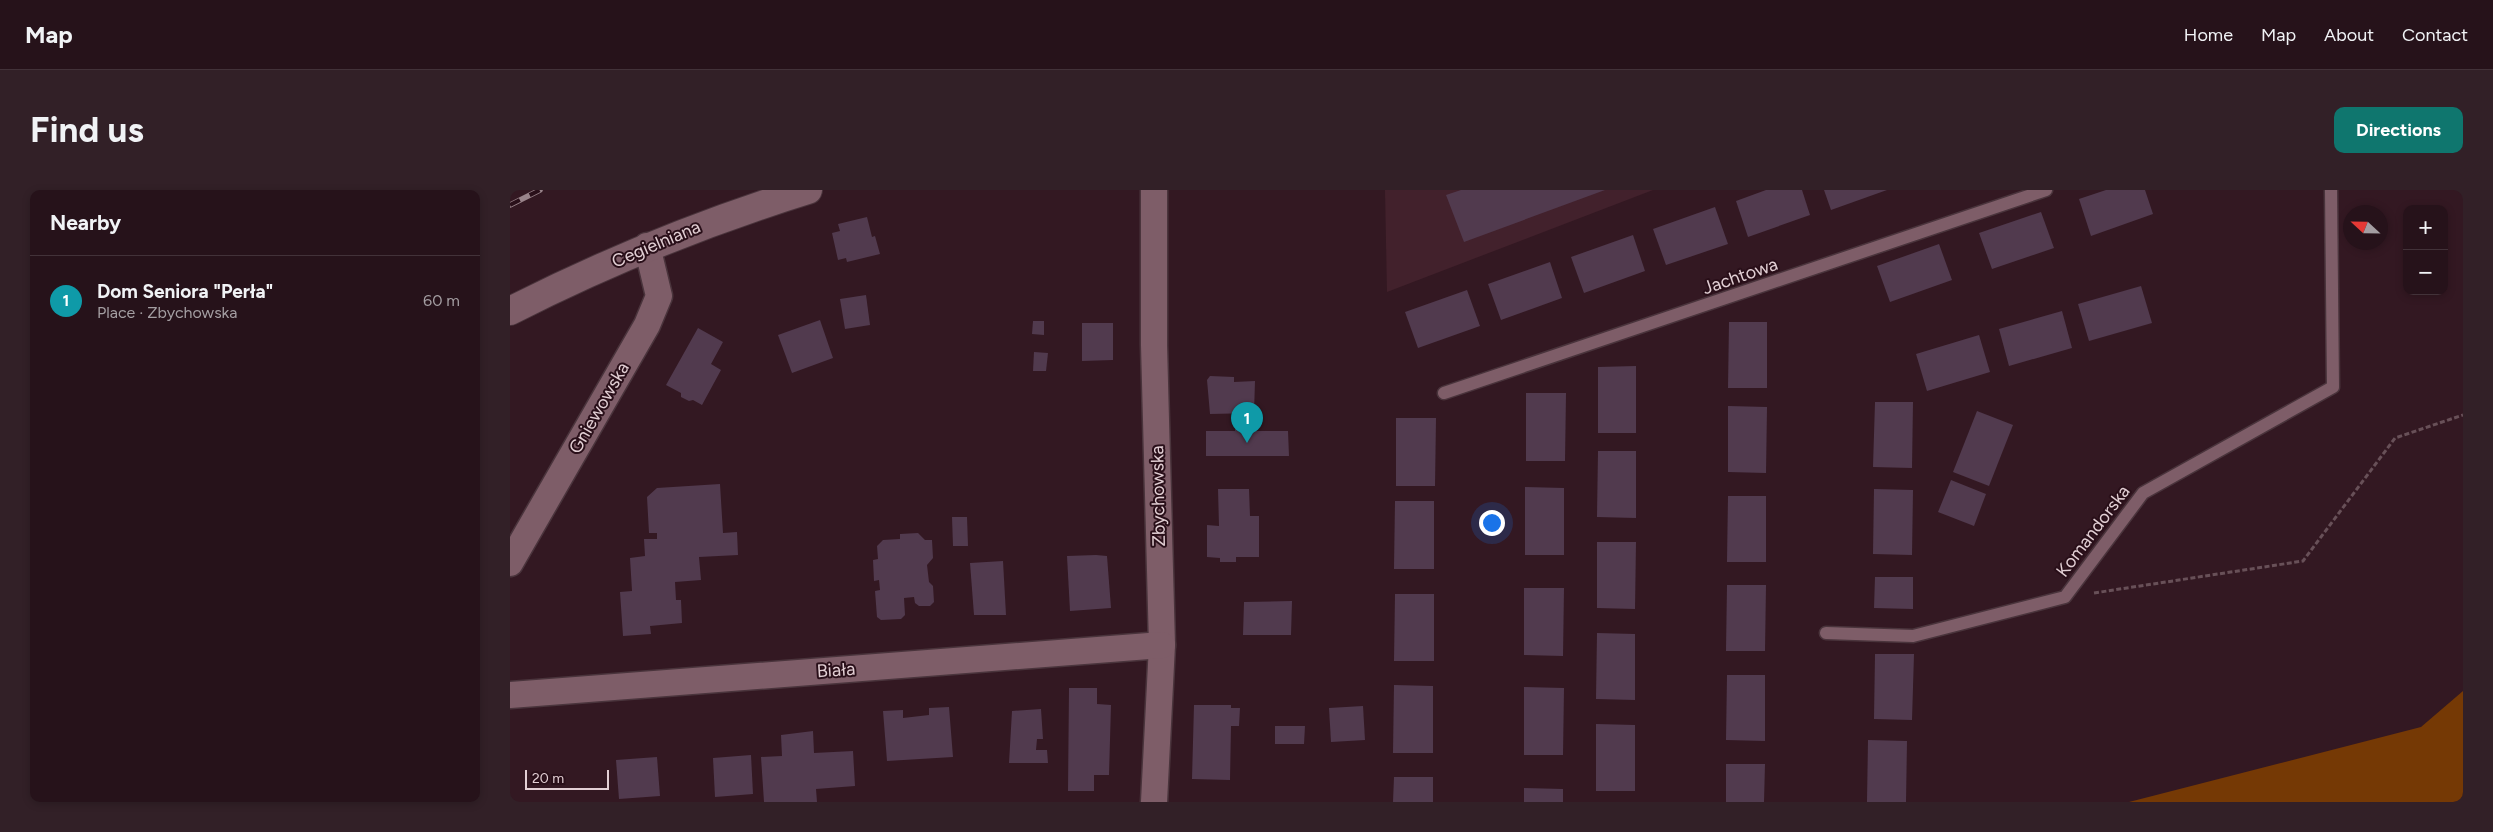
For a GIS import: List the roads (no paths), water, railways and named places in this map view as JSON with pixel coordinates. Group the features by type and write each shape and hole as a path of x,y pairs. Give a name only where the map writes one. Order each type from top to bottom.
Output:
{"street":[{"name":"Cegielniana","path":"510,311 559,286 647,246 732,213 808,190"},
{"name":"Zbychowska","path":"1154,190 1154,345 1162,645 1154,802"},
{"name":"Gniewowska","path":"510,563 647,325 659,296 647,246"},
{"name":"Biała","path":"510,695 1162,645"}],"lane":[{"name":"Jachtowa","path":"1444,393 2046,190"},
{"name":"Komandorska","path":"1826,633 1913,636 2065,597 2143,493 2333,387 2331,190"}],"railway":[{"path":"510,205 540,190"}],"place":[{"name":"Dom Seniora \"Perła\"","path":"1247,443"}]}
